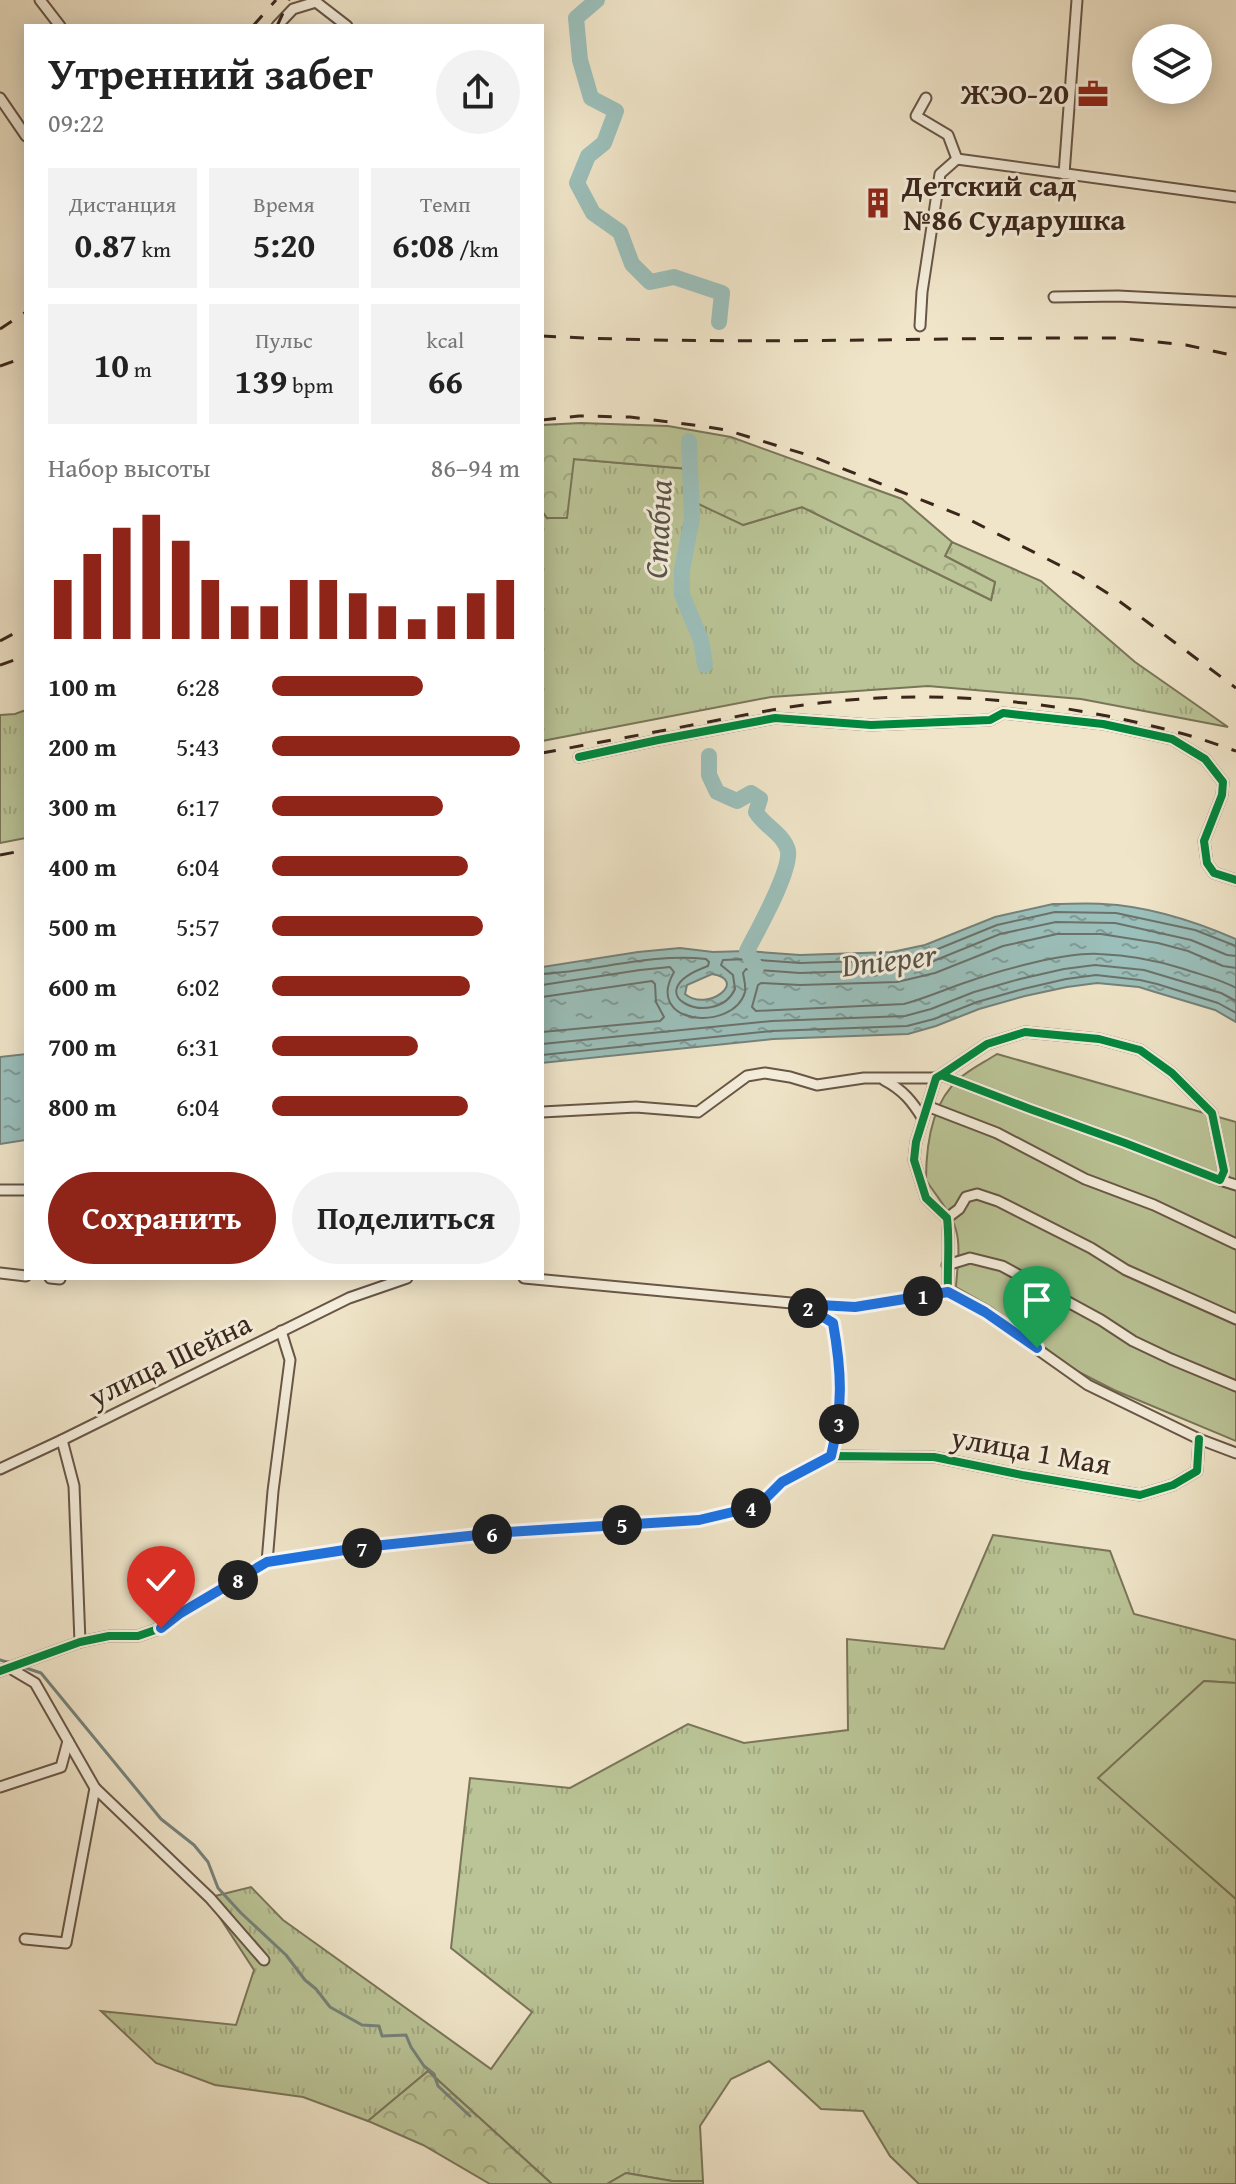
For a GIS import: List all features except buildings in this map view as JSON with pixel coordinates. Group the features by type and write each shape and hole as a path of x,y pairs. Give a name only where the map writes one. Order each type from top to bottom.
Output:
{"street":[{"path":"40,0 58,24"},
{"path":"1064,174 1077,0"},
{"path":"279,24 293,9 316,2 344,24"},
{"path":"0,98 24,133"},
{"path":"926,98 916,116 948,135 957,159"},
{"path":"920,326 922,292 940,174 957,159 1236,197"},
{"path":"1054,297 1118,296 1236,302"},
{"path":"579,757 775,718 884,725 990,720 1003,713 1103,724 1172,739 1205,759 1223,782 1222,795 1204,841 1207,863 1214,873 1236,880"},
{"path":"948,1292 950,1243 947,1218 926,1198 914,1160 916,1142 938,1076 987,1044 1025,1032 1099,1039 1140,1050 1172,1073 1212,1113 1224,1171 1220,1180"},
{"path":"544,1112 636,1107 698,1112 747,1076 765,1073 817,1085 864,1078 938,1076 1236,1185"},
{"path":"881,1079 900,1089 913,1101 923,1119"},
{"path":"927,1106 997,1133 1085,1179 1154,1205 1236,1244"},
{"path":"0,1190 24,1190"},
{"path":"947,1218 959,1209 966,1197 977,1194 998,1201 1091,1248 1126,1270 1236,1319"},
{"path":"947,1265 970,1258 1002,1266 1133,1341 1236,1386"},
{"path":"0,1273 24,1276"},
{"name":"улица Шейна","path":"0,1469 349,1298 401,1280"},
{"path":"544,1280 855,1307 948,1292 985,1312 1088,1385 1199,1439 1236,1453"},
{"path":"802,1304 833,1323 840,1364 839,1423 831,1456"},
{"path":"267,1562 290,1360 281,1331"},
{"name":"улица 1 Мая","path":"4,1669 80,1642 109,1636 138,1636 161,1628 267,1562 364,1547 507,1532 699,1520 758,1506 782,1482 831,1456 934,1457 1140,1495 1173,1485 1197,1471 1199,1439"},
{"path":"62,1440 74,1486 80,1642"},
{"path":"4,1669 35,1683 95,1788 210,1898 264,1960"},
{"path":"0,1787 61,1767 68,1741"},
{"path":"25,1939 66,1943 95,1788"}],"green space":[{"path":"544,425 668,426 731,437 902,499 952,542 945,556 995,582 991,600 802,507 743,525 690,500 689,469 574,459 567,518 547,518 544,514"},
{"path":"574,459 690,469 743,525 802,507 991,600 995,582 945,556 952,542 1041,581 1135,662 1228,727 1081,699 928,686 771,697 544,741 544,514 547,518"},
{"path":"24,711 24,838 0,843 0,715"},
{"path":"997,1054 1236,1122 1236,1441 1114,1390 1073,1369 991,1307 956,1287 958,1258 954,1223 926,1180 929,1139 936,1113 950,1089 968,1072"},
{"path":"993,1535 1110,1551 1134,1614 1236,1640 1236,1683 1204,1681 1099,1778 1236,1899 1236,2184 919,2184 890,2156 863,2111 821,2109 769,2061 731,2079 700,2126 703,2181 672,2181 626,2173 607,2184 552,2184 428,2071 368,2121 303,2097 215,2085 156,2063 101,2011 236,2025 254,1970 207,1898 251,1887 283,1920 491,2069 532,2012 451,1948 470,1778 570,1788 688,1724 744,1743 848,1730 847,1639 944,1649"},
{"path":"1204,1681 1236,1683 1236,1899 1098,1778"},
{"path":"428,2071 552,2184 490,2184 423,2145 368,2121"},
{"path":"626,2173 672,2181 703,2181 703,2184 607,2184"}],"water":[{"name":"Dnieper","path":"1053,904 1120,905 1171,916 1236,939 1236,1022 1215,1010 1139,987 1097,983 1025,996 908,1034 773,1039 544,1063 544,967 680,948 800,955 892,952 925,945 995,917","holes":["712,974 727,982 726,988 713,998 694,999 685,994 687,985"]},
{"path":"24,1054 24,1140 0,1144 0,1057"}],"waterway":[{"name":"Стабна","path":"597,0 576,18 580,60 591,98 616,111 604,143 588,156 577,183 593,213 620,232 632,264 650,282 674,277 722,293 719,322"},
{"name":"Стабна","path":"689,441 692,518 682,570 682,595 701,640 705,665"},
{"name":"Стабна","path":"709,756 709,775 717,792 737,801 751,793 760,799 756,812 783,840 788,851 788,861 779,887 747,951 756,968"},
{"path":"0,1660 13,1664"},
{"path":"20,1666 41,1673 161,1819 194,1845 208,1862 218,1888 286,1955 330,2007 362,2025 379,2026 382,2036 406,2035 424,2066 434,2074 438,2086 470,2116"}],"railway":[{"path":"255,24 276,0"},
{"path":"278,24 289,0"},
{"path":"0,329 24,313"},
{"path":"544,336 759,341 1121,338 1186,345 1236,356"},
{"path":"0,366 24,358"},
{"path":"544,420 579,416 630,417 701,426 726,430 811,456 962,516 1079,575 1236,688"},
{"path":"0,641 24,628"},
{"path":"0,665 24,657"},
{"path":"544,753 798,706 915,697 1002,701 1088,712 1180,733 1236,751"},
{"path":"0,855 24,850"}],"cycle path":[{"path":"579,757 775,718 871,725 990,720 1003,713 1103,724 1172,739 1205,759 1223,782 1222,795 1204,841 1207,863 1214,873 1236,880"},
{"path":"941,1075 1220,1180 1224,1171 1212,1113 1172,1073 1140,1050 1099,1039 1025,1032 987,1044 936,1078 916,1142 914,1160 926,1198 947,1218 948,1292"},
{"path":"0,1671 80,1642 109,1636 138,1636 161,1628 267,1562 364,1547 507,1532 699,1520 758,1506 782,1482 831,1456 934,1457 1140,1495 1173,1485 1197,1471 1199,1439"}],"place":[{"name":"ЖЭО-20","path":"1093,94"},
{"name":"Детский сад №86 Сударушка","path":"878,203"}],"route":[{"path":"161,1628 267,1562 364,1547 507,1532 699,1520 758,1506 782,1482 831,1456 839,1423 840,1364 833,1323 802,1304 855,1307 948,1292 985,1312 1037,1348"}]}
